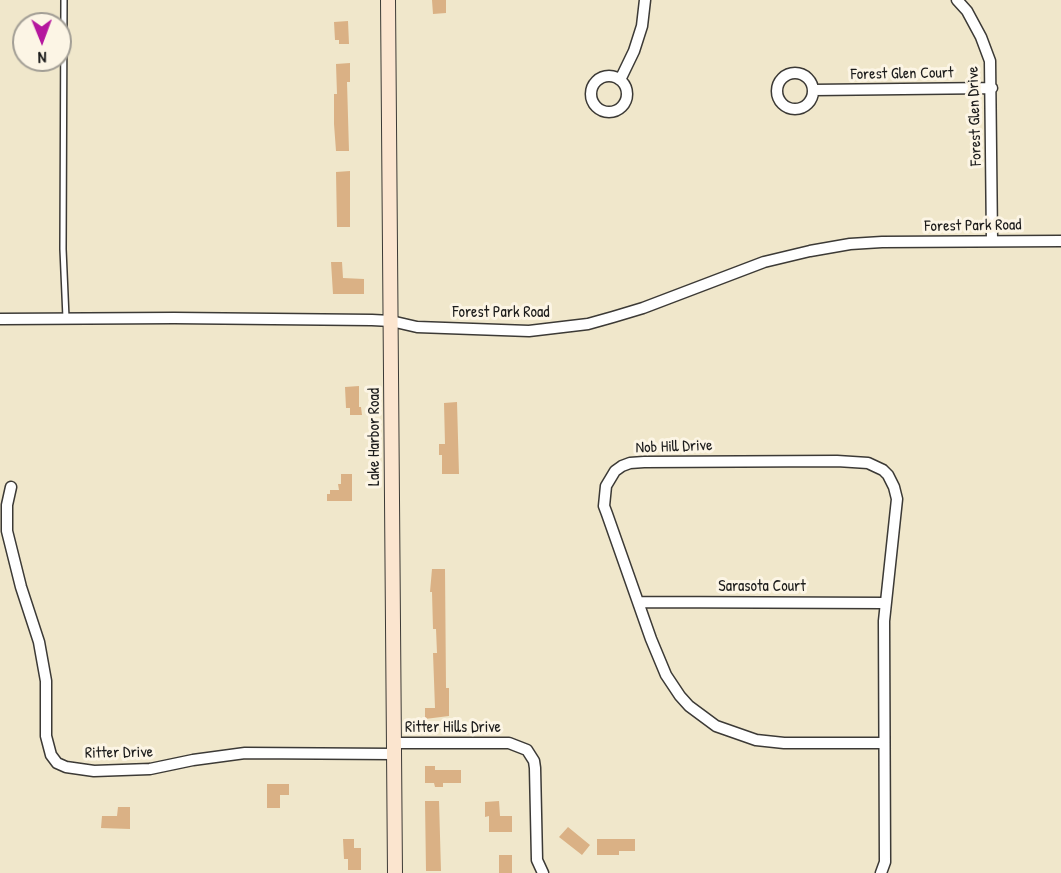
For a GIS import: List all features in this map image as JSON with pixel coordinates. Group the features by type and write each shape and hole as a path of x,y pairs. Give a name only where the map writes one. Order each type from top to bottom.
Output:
{"street":[{"name":"Lake Harbor Road","path":"388,0 395,873"},
{"path":"620,80 634,51 642,26 645,0"},
{"name":"Forest Glen Drive","path":"957,0 967,11 981,37 990,61 992,241"},
{"name":"Forest Glen Court","path":"813,90 992,88"},
{"name":"Forest Park Road","path":"0,319 174,318 391,321 417,327 529,331 588,324 643,308 764,262 810,250 860,243 1061,241"},
{"name":"Nob Hill Drive","path":"881,872 885,862 885,603 897,499 888,475 875,466 862,462 783,460 644,462 630,463 615,471 606,486 604,506 666,675 689,706 717,726 744,737 771,742 884,743"},
{"name":"Ritter Drive","path":"10,487 7,531 21,587 39,642 46,681 46,736 51,755 57,763 75,769 94,771 150,769 245,753 394,748"},
{"name":"Sarasota Court","path":"639,602 885,603"},
{"name":"Ritter Hills Drive","path":"394,748 509,743 527,750 536,768 537,861 543,873"}],"lane":[{"path":"63,0 63,249 66,318"}],"building":[{"path":"432,0 446,0 446,13 433,14"},
{"path":"348,21 349,44 339,44 339,40 335,40 334,22"},
{"path":"350,63 350,82 347,82 349,151 336,151 334,94 337,94 336,64"},
{"path":"350,171 350,227 337,227 336,172"},
{"path":"331,262 342,262 343,278 364,279 364,294 333,294"},
{"path":"359,386 359,407 361,407 362,415 350,415 350,408 346,408 345,387"},
{"path":"457,402 459,474 442,474 442,455 439,455 439,444 445,444 444,403"},
{"path":"341,474 352,474 352,501 327,501 327,494 330,494 330,490 339,490"},
{"path":"432,569 445,569 446,688 449,688 449,716 425,719 425,708 435,708 433,653 437,653 436,629 433,629 432,592 430,592"},
{"path":"425,766 435,766 435,770 461,770 461,783 443,783 443,787 435,787 434,783 425,783"},
{"path":"267,784 289,784 289,795 280,795 280,808 267,808"},
{"path":"425,801 439,801 441,871 426,871"},
{"path":"499,801 500,816 512,816 512,832 489,832 489,816 485,817 485,802"},
{"path":"118,807 130,807 130,829 101,828 102,816 117,816"},
{"path":"568,827 590,845 582,855 559,837"},
{"path":"343,839 354,839 354,848 361,848 361,870 348,870 348,859 344,859"},
{"path":"597,839 635,839 635,851 619,851 619,855 597,855"},
{"path":"499,855 512,855 512,873 499,873"}]}
